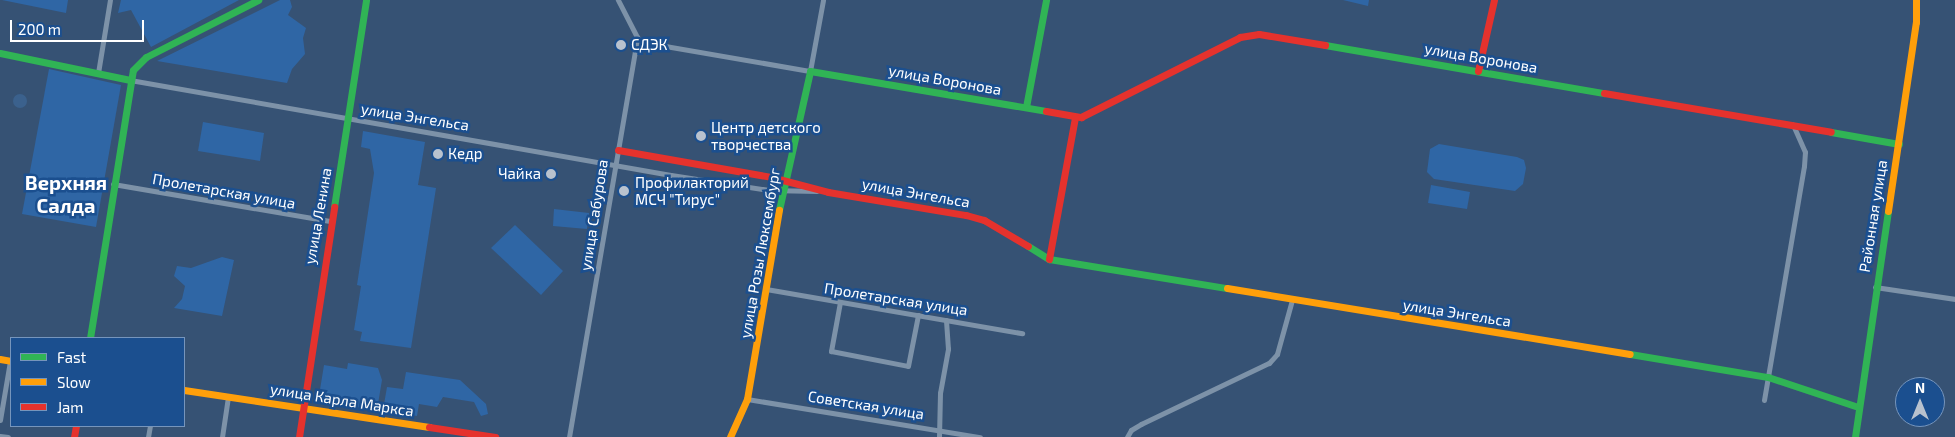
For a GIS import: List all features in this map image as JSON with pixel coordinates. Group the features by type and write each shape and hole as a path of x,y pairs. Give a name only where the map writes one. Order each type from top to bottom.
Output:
{"street":[{"path":"98,73 110,0"},
{"path":"90,337 113,184 133,70 146,57 258,0"},
{"name":"улица Ленина","path":"299,437 330,221 366,0"},
{"path":"618,0 636,37 642,42 810,71 823,0"},
{"path":"1026,107 1046,0"},
{"path":"1478,71 1494,0"},
{"name":"Районная улица","path":"1855,437 1875,287 1899,144 1916,22 1916,0"},
{"name":"улица Воронова","path":"810,71 1075,117 1088,116 1251,34 1478,71 1899,144"},
{"name":"улица Сабурова","path":"569,437 636,37"},
{"name":"улица Энгельса","path":"0,53 130,80 347,120 616,163 671,175 782,191 828,192"},
{"name":"улица Розы Люксембург","path":"730,437 747,400 782,191 810,71"},
{"path":"1049,260 1064,187 1075,117"},
{"path":"1764,400 1804,166 1805,152 1793,125"},
{"name":"улица Энгельса","path":"618,150 785,180 828,192 966,215 984,220 1049,260 1768,377 1858,407"},
{"name":"Пролетарская улица","path":"113,184 330,221"},
{"path":"1875,287 1955,299"},
{"name":"Пролетарская улица","path":"766,289 1022,333"},
{"path":"1127,437 1131,430 1140,424 1269,363 1277,354 1292,300"},
{"path":"840,302 832,350 908,366 918,315"},
{"path":"939,437 940,393 948,349 946,320"},
{"path":"0,420 10,366"},
{"name":"улица Карла Маркса","path":"185,390 495,437"},
{"path":"222,437 228,397"},
{"name":"Советская улица","path":"747,400 980,437"},
{"path":"0,436 8,437"}],"shaded area":[{"path":"2,0 68,0 66,13"},
{"path":"121,0 239,0 151,47 131,10 118,13"},
{"path":"280,0 290,0 292,7 288,15 306,28 303,38 305,54 292,69 287,83 157,61"},
{"path":"1343,0 1369,0 1368,6"},
{"path":"49,69 121,85 96,227 22,214"},
{"path":"20,94 25,96 27,101 25,106 20,108 15,106 13,101 15,96"},
{"path":"203,122 264,133 260,161 198,151"},
{"path":"363,131 425,142 418,185 436,188 411,348 360,341 362,332 354,330 361,286 357,285 374,173 370,149 361,147"},
{"path":"1439,144 1517,157 1524,160 1526,168 1523,184 1515,191 1434,179 1427,172 1430,149"},
{"path":"1431,185 1470,192 1467,209 1428,203"},
{"path":"554,209 589,213 587,229 553,226"},
{"path":"515,225 563,271 541,295 491,248"},
{"path":"222,257 234,260 222,316 174,308 182,299 185,286 174,276 177,266 191,268"},
{"path":"348,363 378,368 382,380 377,410 318,402 324,365 347,369"},
{"path":"406,372 460,380 486,404 488,414 481,416 474,402 443,397 437,407 419,404 417,416 383,410 387,387 403,389"}],"traffic: fast":[{"path":"90,337 133,70 146,57 258,0"},
{"path":"334,207 366,0"},
{"path":"1026,107 1046,0"},
{"path":"1325,45 1604,93"},
{"path":"0,53 130,80"},
{"path":"779,210 810,71 1046,111"},
{"path":"1831,132 1899,144"},
{"path":"1855,437 1888,211"},
{"path":"1028,246 1049,259 1227,288"},
{"path":"1630,354 1768,377 1858,407"}],"traffic: slow":[{"path":"1888,211 1916,22 1916,0"},
{"path":"730,437 747,399 779,210"},
{"path":"1227,288 1630,354"},
{"path":"0,359 10,361"},
{"path":"185,390 429,427"}],"traffic: jam":[{"path":"1478,71 1494,0"},
{"path":"1046,111 1081,117 1240,37 1259,34 1325,45"},
{"path":"1604,93 1831,132"},
{"path":"1049,259 1075,117"},
{"path":"618,150 771,177 828,192 966,215 984,220 1028,246"},
{"path":"299,437 334,207"},
{"path":"74,437 76,427"},
{"path":"429,427 495,437"}],"place":[{"name":"СДЭК","path":"621,45"},
{"name":"Центр детского творчества","path":"701,136"},
{"name":"Кедр","path":"438,154"},
{"name":"Чайка","path":"551,174"},
{"name":"Профилакторий МСЧ \"Тирус\"","path":"624,191"}],"district":[{"name":"Верхняя Салда","path":"66,194"}]}
